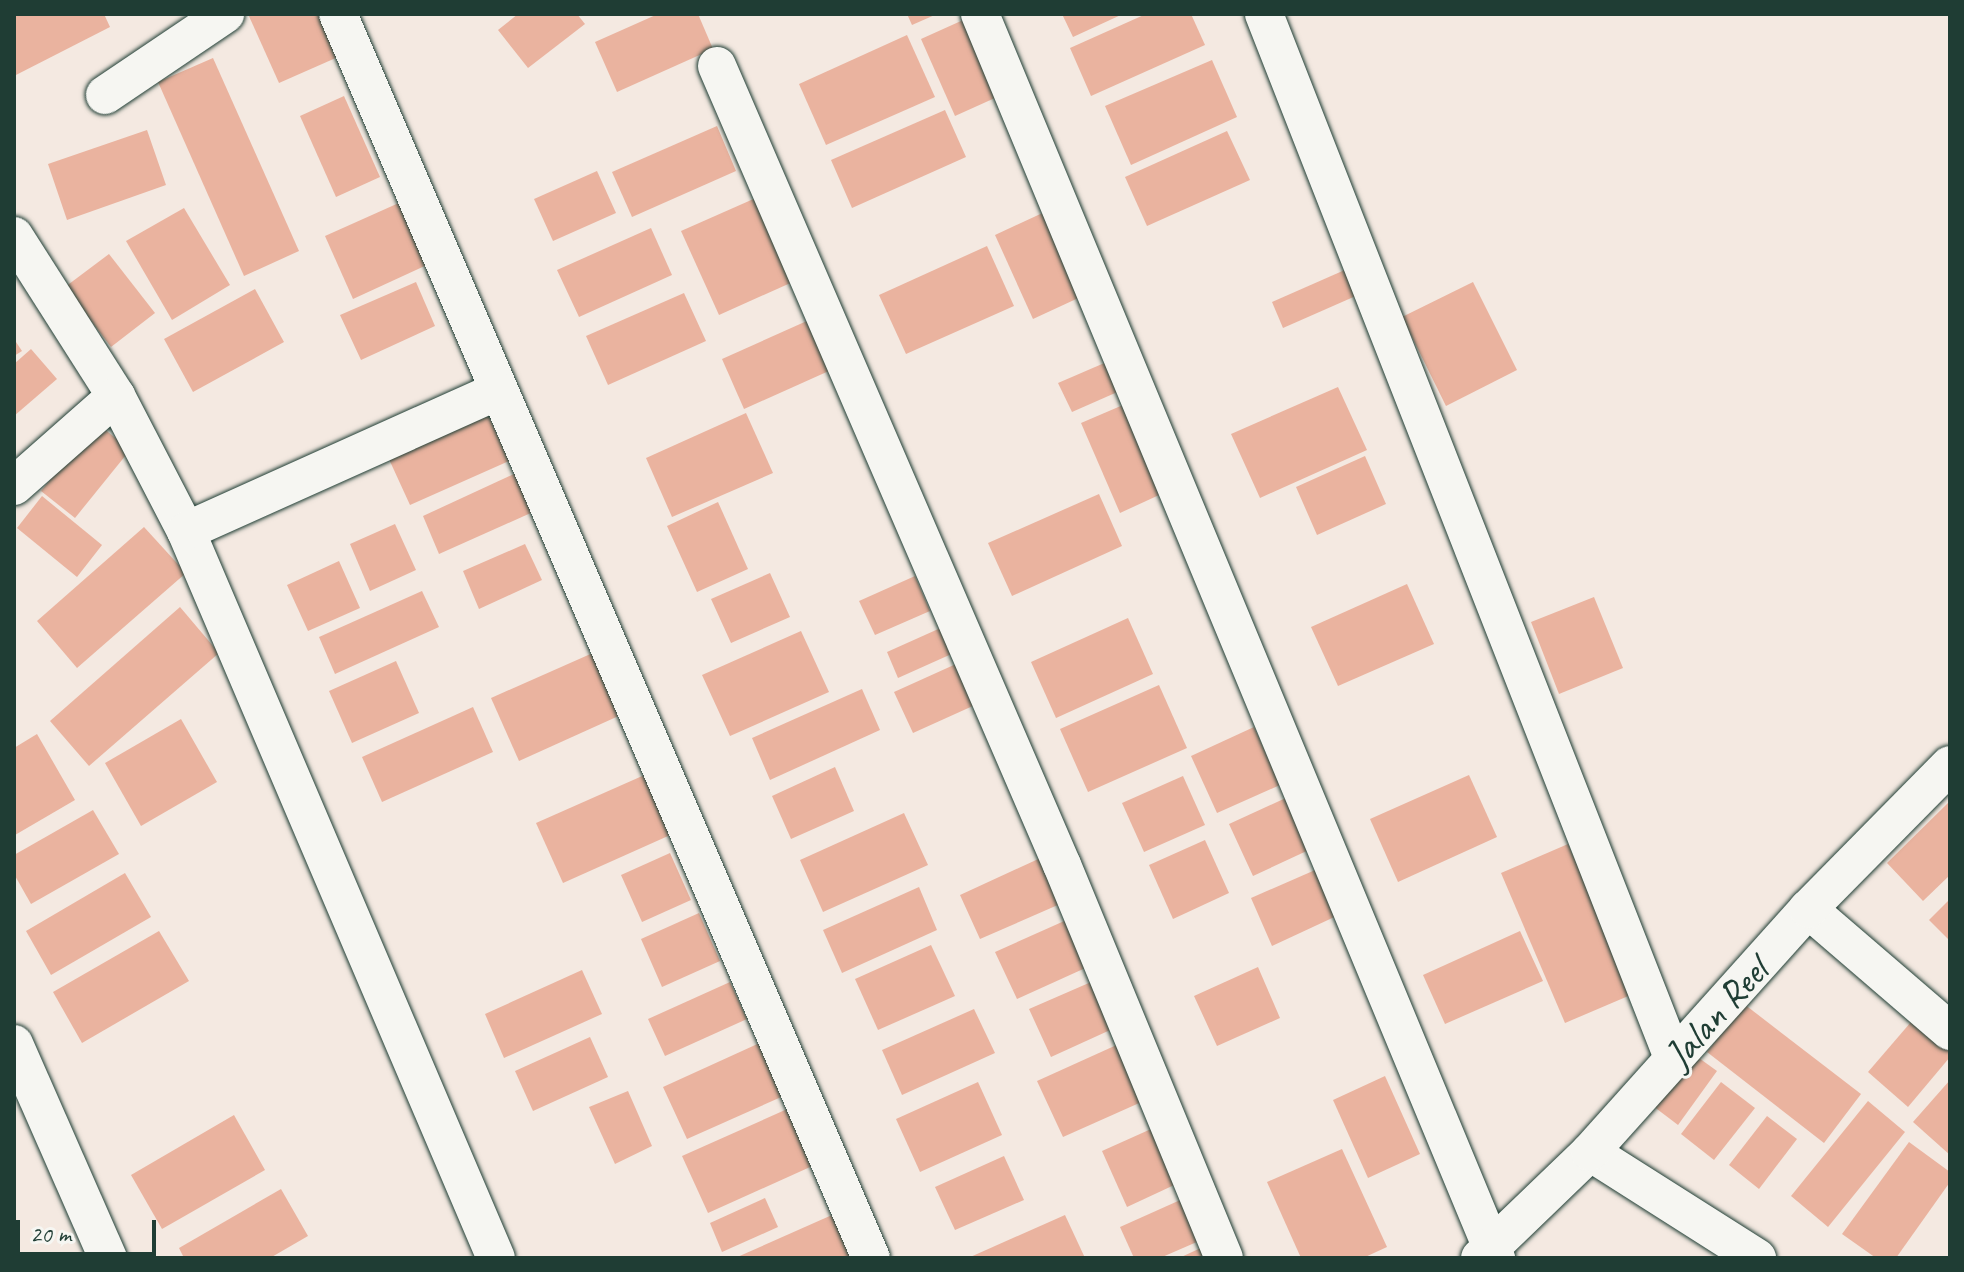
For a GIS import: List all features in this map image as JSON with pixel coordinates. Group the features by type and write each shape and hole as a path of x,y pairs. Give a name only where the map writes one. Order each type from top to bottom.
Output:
{"street":[{"path":"105,95 225,14"},
{"path":"338,14 871,1258"},
{"path":"980,14 1489,1254"},
{"path":"1264,14 1674,1060"},
{"path":"717,66 1062,865 1224,1258"},
{"path":"14,236 116,396 186,531 496,1258"},
{"path":"186,531 497,391"},
{"path":"14,486 116,396"},
{"name":"Jalan Reel","path":"1489,1254 1590,1152 1808,909 1950,765"},
{"path":"1808,909 1950,1031"},
{"path":"14,1044 108,1258"},
{"path":"1590,1152 1757,1258"}],"building":[{"path":"14,14 104,14 110,27 14,76"},
{"path":"248,14 319,14 338,57 279,83"},
{"path":"518,14 577,14 585,24 528,68 498,30"},
{"path":"658,14 698,14 713,49 617,92 595,42"},
{"path":"907,14 937,14 912,25"},
{"path":"1062,14 1123,14 1073,37"},
{"path":"1146,14 1191,14 1205,45 1091,96 1070,48"},
{"path":"972,16 1006,93 955,116 921,39"},
{"path":"907,35 935,97 826,145 799,84"},
{"path":"213,58 299,251 244,276 158,82"},
{"path":"1212,60 1237,117 1131,165 1105,106"},
{"path":"344,96 380,177 336,197 300,116"},
{"path":"945,110 966,157 852,208 831,160"},
{"path":"717,126 736,171 632,217 612,172"},
{"path":"147,130 166,185 67,220 48,164"},
{"path":"1227,131 1250,180 1147,226 1125,177"},
{"path":"597,171 616,213 553,241 534,199"},
{"path":"758,197 795,281 719,315 681,231"},
{"path":"401,202 429,264 353,299 325,236"},
{"path":"184,208 230,285 172,320 126,241"},
{"path":"1049,210 1087,294 1033,319 995,235"},
{"path":"651,228 672,275 579,317 557,270"},
{"path":"987,246 1014,306 906,354 879,295"},
{"path":"109,254 155,313 111,347 65,287"},
{"path":"1347,269 1358,295 1283,328 1272,302"},
{"path":"416,282 435,326 361,360 340,315"},
{"path":"1473,282 1517,370 1446,406 1402,317"},
{"path":"255,289 284,342 193,392 164,339"},
{"path":"684,293 706,341 608,385 586,336"},
{"path":"818,316 840,366 744,409 722,359"},
{"path":"14,339 22,351 14,356"},
{"path":"31,349 57,379 14,416 14,364"},
{"path":"1109,361 1122,390 1072,412 1058,383"},
{"path":"1338,387 1367,450 1260,498 1231,434"},
{"path":"1130,402 1170,490 1120,513 1081,423"},
{"path":"487,412 509,461 410,505 388,457"},
{"path":"746,413 773,473 672,517 646,458"},
{"path":"97,423 130,450 75,518 41,491"},
{"path":"1365,456 1386,504 1317,535 1296,487"},
{"path":"516,473 533,512 439,554 423,516"},
{"path":"1099,494 1122,546 1012,596 988,543"},
{"path":"42,496 102,545 77,577 17,528"},
{"path":"718,502 748,569 697,592 667,526"},
{"path":"395,524 416,570 370,591 350,544"},
{"path":"144,527 186,573 77,668 37,621"},
{"path":"525,544 542,580 479,609 463,571"},
{"path":"339,561 360,608 308,631 287,585"},
{"path":"770,573 790,617 731,643 711,599"},
{"path":"915,576 930,611 875,635 859,601"},
{"path":"1407,584 1434,644 1338,686 1311,627"},
{"path":"422,591 439,627 335,674 319,637"},
{"path":"1594,597 1623,668 1559,694 1531,622"},
{"path":"180,607 219,653 89,766 50,721"},
{"path":"1128,618 1153,674 1056,718 1031,662"},
{"path":"945,626 956,652 898,678 887,652"},
{"path":"801,631 829,692 730,736 702,675"},
{"path":"595,652 623,714 519,761 491,698"},
{"path":"396,661 419,713 352,743 329,691"},
{"path":"956,664 975,705 913,733 894,692"},
{"path":"1159,685 1187,748 1088,792 1060,729"},
{"path":"862,689 880,730 770,780 752,738"},
{"path":"473,707 493,752 382,802 362,757"},
{"path":"181,719 217,782 141,826 105,763"},
{"path":"1254,727 1280,785 1217,813 1191,756"},
{"path":"37,734 75,800 15,835 14,748"},
{"path":"835,767 854,811 791,839 772,796"},
{"path":"649,773 677,832 563,883 536,823"},
{"path":"1469,775 1497,837 1398,882 1370,819"},
{"path":"1183,776 1205,825 1144,852 1122,803"},
{"path":"1288,797 1311,849 1253,876 1229,824"},
{"path":"1950,801 1950,875 1923,901 1887,863"},
{"path":"93,810 119,854 31,904 14,874 14,855"},
{"path":"904,813 928,865 823,912 800,860"},
{"path":"1205,840 1229,893 1173,919 1149,865"},
{"path":"1568,844 1633,994 1565,1023 1501,873"},
{"path":"670,853 691,900 642,922 621,875"},
{"path":"1047,855 1067,901 980,939 960,895"},
{"path":"1322,867 1343,913 1272,946 1251,898"},
{"path":"125,873 151,917 51,975 26,931"},
{"path":"919,887 937,930 842,973 823,930"},
{"path":"1950,899 1950,941 1929,920"},
{"path":"699,913 720,961 662,987 641,939"},
{"path":"1071,918 1092,965 1017,999 995,952"},
{"path":"159,931 189,981 82,1043 53,992"},
{"path":"1520,931 1543,981 1445,1024 1423,975"},
{"path":"931,945 955,996 878,1030 855,979"},
{"path":"1258,967 1280,1018 1217,1046 1194,996"},
{"path":"582,970 602,1014 504,1058 485,1014"},
{"path":"1098,979 1119,1026 1051,1057 1029,1009"},
{"path":"730,982 747,1019 665,1056 648,1019"},
{"path":"1744,1004 1861,1094 1824,1143 1707,1052"},
{"path":"974,1009 995,1053 902,1095 882,1050"},
{"path":"1917,1015 1950,1043 1950,1057 1908,1107 1868,1072"},
{"path":"590,1037 608,1077 533,1111 515,1071"},
{"path":"764,1041 788,1094 687,1139 663,1087"},
{"path":"1121,1043 1146,1100 1063,1137 1037,1081"},
{"path":"1692,1053 1717,1071 1678,1125 1653,1106"},
{"path":"1385,1076 1420,1154 1368,1178 1333,1100"},
{"path":"1950,1080 1950,1155 1913,1122"},
{"path":"978,1082 1002,1135 920,1172 896,1119"},
{"path":"1721,1082 1755,1108 1714,1160 1681,1134"},
{"path":"628,1091 652,1146 615,1164 589,1107"},
{"path":"1868,1101 1905,1132 1828,1227 1791,1196"},
{"path":"794,1106 819,1163 708,1213 682,1156"},
{"path":"234,1115 265,1170 162,1229 131,1175"},
{"path":"1767,1116 1797,1139 1759,1189 1729,1165"},
{"path":"1160,1125 1185,1180 1127,1207 1102,1151"},
{"path":"1909,1142 1950,1172 1950,1182 1896,1258 1876,1258 1842,1234"},
{"path":"1342,1149 1387,1247 1363,1258 1301,1258 1267,1182"},
{"path":"1004,1156 1024,1200 955,1230 935,1187"},
{"path":"281,1189 308,1236 270,1258 184,1258 179,1248"},
{"path":"1187,1197 1206,1238 1160,1258 1134,1258 1120,1227"},
{"path":"765,1198 778,1227 722,1252 710,1223"},
{"path":"832,1215 851,1258 735,1258"},
{"path":"1065,1215 1085,1258 968,1258"},
{"path":"1203,1247 1208,1258 1179,1258"}]}
